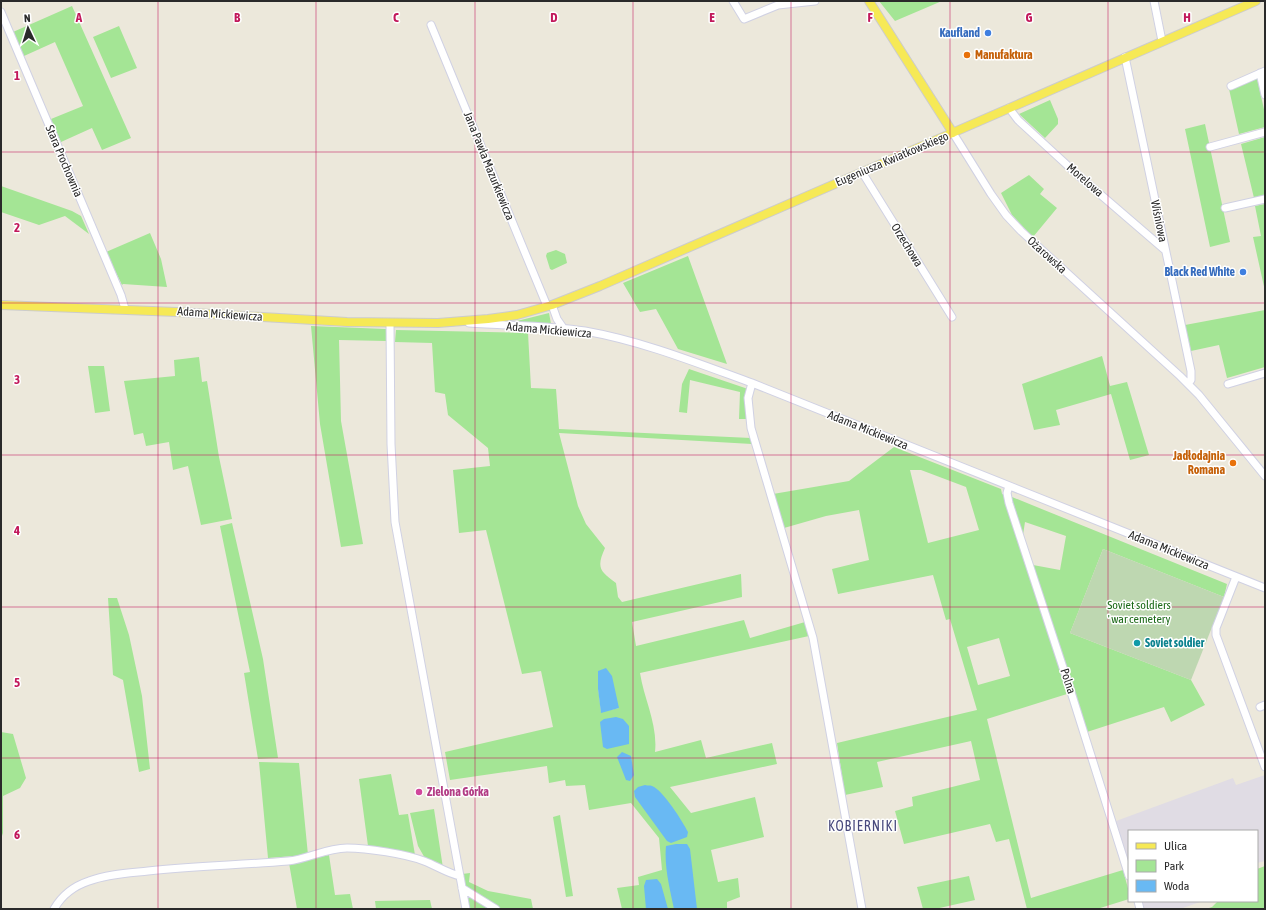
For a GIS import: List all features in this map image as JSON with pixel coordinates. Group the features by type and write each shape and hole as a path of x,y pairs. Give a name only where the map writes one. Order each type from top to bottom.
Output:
{"main road":[{"name":"Ożarowska","path":"869,1 953,133"},
{"name":"Eugeniusza Kwiatkowskiego","path":"550,306 600,286 1256,1"},
{"name":"Adama Mickiewicza","path":"1,305 390,323 458,322 511,316 550,306"}],"street":[{"path":"733,1 743,18 746,18 778,5 815,1"},
{"path":"1154,1 1162,41"},
{"name":"Stara Prochownia","path":"1,12 121,295 125,310"},
{"name":"Jana Pawła Mazurkiewicza","path":"432,25 550,306"},
{"name":"Wiśniowa","path":"1125,57 1191,371 1191,380 1188,384"},
{"path":"1231,86 1263,72 1265,95"},
{"name":"Morelowa","path":"1009,108 1018,120 1079,176 1165,250"},
{"path":"1210,147 1265,132"},
{"name":"Ożarowska","path":"953,133 991,194 1011,220 1188,384 1265,476"},
{"name":"Orzechowa","path":"862,172 952,317"},
{"path":"1225,208 1265,199"},
{"path":"550,306 564,329"},
{"name":"Adama Mickiewicza","path":"458,322 564,329 594,333 634,343 752,382 1265,588"},
{"path":"390,323 391,444 395,522 466,909"},
{"path":"1228,384 1265,373"},
{"path":"752,382 748,398 752,428 813,638 862,909"},
{"name":"Polna","path":"1009,486 1007,493 1009,503 1072,692 1128,873"},
{"path":"1236,577 1218,623 1216,635 1265,767"},
{"path":"54,909 60,898 72,889 88,881 104,876 184,867 289,861 309,858 333,849 346,848 393,854 424,861 448,874 460,876"},
{"path":"462,888 496,909"}],"shaded area":[{"path":"1265,775 1265,861 1258,863 1258,830 1128,830 1128,860 1116,821 1233,778 1236,785"},
{"path":"1141,902 1200,902 1180,909 1144,909"}],"green space":[{"path":"879,1 942,1 895,21"},
{"path":"72,6 131,138 102,150 92,128 61,142 51,119 83,106 55,42 24,56 13,32"},
{"path":"119,26 137,68 111,78 93,37"},
{"path":"1257,78 1265,114 1265,127 1239,134 1229,89"},
{"path":"1050,100 1058,119 1058,124 1045,138 1019,114"},
{"path":"1205,124 1230,242 1210,247 1185,129"},
{"path":"1265,137 1265,196 1254,198 1241,144"},
{"path":"1029,175 1044,189 1040,194 1057,208 1033,237 1012,215 1001,193"},
{"path":"1,186 72,211 81,216 89,234 65,216 39,225 1,212"},
{"path":"1265,204 1265,291 1253,237 1261,236 1255,206"},
{"path":"150,233 161,259 167,287 122,285 106,252"},
{"path":"556,250 565,254 567,263 552,270 550,269 546,256 547,253"},
{"path":"688,256 727,364 678,349 656,309 640,312 623,283"},
{"path":"1265,310 1265,367 1227,378 1219,345 1191,351 1185,325"},
{"path":"549,313 551,324 513,323 513,322"},
{"path":"311,326 386,329 386,341 339,340 341,421 363,544 341,547 320,424"},
{"path":"396,330 528,333 531,388 556,389 559,429 751,438 752,444 559,433 578,506 586,524 605,548 600,565 601,568 606,575 616,583 618,597 622,602 741,574 742,597 632,622 636,646 744,620 750,638 805,622 809,636 640,673 653,722 655,752 701,740 706,758 772,743 777,764 670,787 691,813 755,797 764,837 711,850 718,882 738,878 740,897 727,902 727,909 622,909 617,888 639,885 638,877 662,870 659,838 631,803 589,810 585,785 566,786 565,780 549,783 547,766 450,780 445,752 553,727 541,671 522,674 486,530 459,533 453,470 490,466 488,448 448,415 445,394 435,392 432,343 395,342","holes":["598,687 619,708 601,712"]},
{"path":"1102,356 1110,386 1127,382 1149,455 1130,460 1111,394 1056,410 1060,425 1034,430 1022,384"},
{"path":"199,357 202,382 207,381 219,457 232,519 201,525 188,466 173,470 169,442 146,446 143,433 134,435 124,381 175,376 174,360"},
{"path":"88,366 104,366 110,411 95,413"},
{"path":"689,369 748,389 748,419 739,419 740,392 690,380 687,413 679,412 682,384"},
{"path":"894,447 1001,489 1002,494 1006,495 1067,694 987,719 1031,898 1123,870 1128,888 1128,899 1097,909 1027,909 1009,839 996,842 990,824 904,844 895,811 913,806 912,797 980,780 971,741 877,762 883,787 845,795 837,743 977,710 950,619 946,620 933,575 838,594 832,569 869,560 859,510 826,516 784,528 773,494 849,481","holes":["910,470 921,470 966,487 979,530 928,543","999,638 1010,676 978,685 967,647"]},
{"path":"1012,497 1227,584 1224,597 1103,549 1070,633 1191,680 1205,705 1171,722 1164,707 1087,732 1033,565 1060,570 1066,536 1025,522 1023,535 1011,500"},
{"path":"232,523 263,659 278,758 258,759 244,673 250,672 220,526"},
{"name":"Soviet soldiers ' war cemetery","path":"1103,549 1224,597 1191,680 1070,633"},
{"path":"108,598 117,598 129,635 142,696 150,769 139,772 123,680 113,675"},
{"path":"1,732 13,734 26,778 20,788 3,796 3,833 1,839"},
{"path":"259,762 299,763 308,855 268,858"},
{"path":"391,774 399,815 408,814 415,855 368,846 359,779"},
{"path":"434,809 443,868 426,860 418,846 410,813"},
{"path":"560,815 573,896 566,897 553,817"},
{"path":"329,855 335,895 350,894 353,909 297,909 289,863"},
{"path":"1265,866 1265,909 1206,909 1212,907 1217,902 1258,902 1258,869"},
{"path":"470,873 469,882 488,891 531,899 533,909 500,909 464,887 462,874"},
{"path":"969,876 975,900 935,909 923,909 917,887"},
{"path":"465,892 493,909 468,909"},
{"path":"430,900 432,909 376,909 375,901"}],"water":[{"path":"606,668 612,676 619,708 601,713 598,689 598,671"},
{"path":"616,717 623,719 629,726 629,744 607,749 603,747 600,722 604,719"},
{"path":"622,752 631,756 634,775 630,781 626,780 617,757"},
{"path":"645,785 651,786 662,793 688,832 687,837 671,843 667,841 635,797 634,791 638,787"},
{"path":"687,844 690,849 697,909 674,909 668,878 666,846"},
{"path":"657,879 661,884 668,909 646,909 644,886 646,880"}],"place":[{"name":"Kaufland","path":"988,33"},
{"name":"Manufaktura","path":"967,55"},
{"name":"Black Red White","path":"1243,272"},
{"name":"Jadłodajnia Romana","path":"1233,463"},
{"name":"Soviet soldier","path":"1137,643"},
{"name":"Zielona Górka","path":"419,792"}],"district":[{"name":"KOBIERNIKI","path":"863,826"}]}
